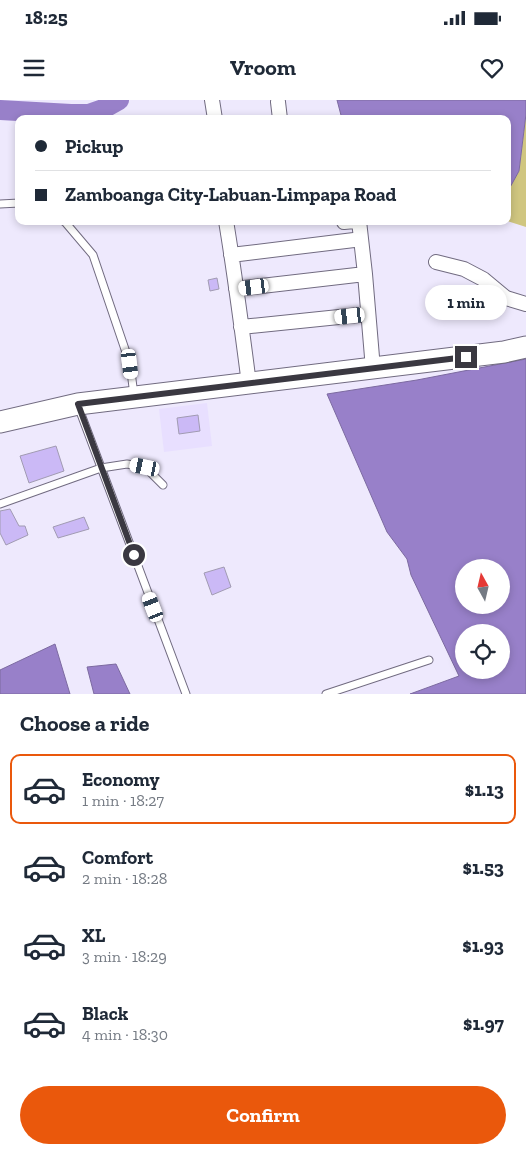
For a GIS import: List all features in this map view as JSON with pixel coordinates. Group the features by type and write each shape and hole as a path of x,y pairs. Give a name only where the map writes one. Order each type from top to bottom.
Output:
{"main road":[{"path":"0,422 78,404 504,352 526,347"}],"street":[{"path":"212,100 214,115"},
{"path":"278,102 280,115"},
{"path":"227,225 249,384"},
{"path":"354,225 361,240 373,368"},
{"path":"232,255 361,240"},
{"path":"436,262 464,269 483,279 506,298 526,304"},
{"path":"236,289 365,274"},
{"path":"242,327 368,314"}],"lane":[{"path":"0,204 15,204"},
{"path":"68,225 93,255 130,364 135,398"},
{"path":"78,404 186,694"},
{"path":"0,504 101,468 127,464 145,467 163,485"},
{"path":"326,694 428,660"}],"shaded area":[{"path":"337,100 526,100 519,171 511,186 511,115 341,115"},
{"path":"526,114 526,227 511,222 511,186 519,171"},
{"path":"526,359 526,694 410,694 455,677 455,679 510,679 510,624 455,624 455,668 411,575 407,559 387,532 327,394 417,380"},
{"path":"207,403 212,446 164,452 159,409"},
{"path":"55,644 70,694 0,694 0,670"},
{"path":"116,664 130,694 94,694 87,667"}],"building":[{"path":"217,278 219,289 210,291 208,280"},
{"path":"198,415 200,431 179,434 177,418"},
{"path":"56,446 64,471 29,483 20,456"},
{"path":"10,509 19,526 25,526 28,535 6,545 0,533 0,511"},
{"path":"84,517 89,529 58,538 53,527"},
{"path":"224,567 231,587 212,595 204,573"}],"waterway":[{"path":"0,110 89,114 119,100"}],"route":[{"path":"134,555 78,404 466,357"}]}
